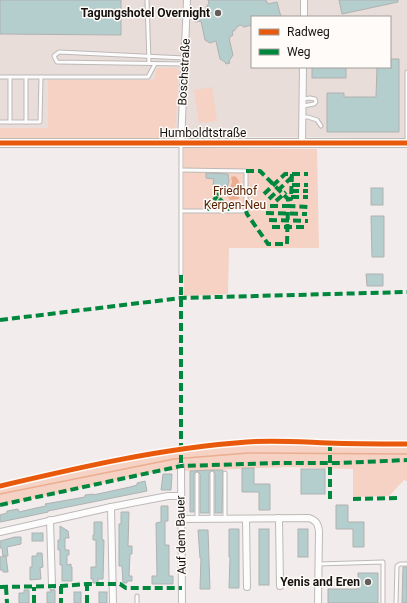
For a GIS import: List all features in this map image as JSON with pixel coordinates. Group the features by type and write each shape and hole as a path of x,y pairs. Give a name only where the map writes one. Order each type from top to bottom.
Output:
{"street":[{"name":"Boschstraße","path":"181,143 187,0"},
{"path":"304,0 304,16"},
{"path":"302,142 303,68"},
{"name":"Humboldtstraße","path":"0,142 302,142 407,144"},
{"name":"Auf dem Bauer","path":"181,466 182,603"},
{"path":"0,532 111,507 168,496 181,496"},
{"path":"111,507 113,603"},
{"path":"246,518 247,587"},
{"path":"279,518 280,586"},
{"path":"181,519 309,518 316,522 318,531 318,603"},
{"path":"50,520 52,586"}],"lane":[{"path":"147,0 149,63"},
{"path":"60,52 148,56 185,61 155,64 58,62 54,56 60,52"},
{"path":"0,77 148,77 155,64"},
{"path":"407,72 407,144"},
{"path":"10,77 10,122"},
{"path":"26,77 26,122"},
{"path":"0,122 40,122 41,78"},
{"path":"303,99 313,98 316,102 310,106 303,106"},
{"path":"303,117 317,120 321,126"},
{"path":"181,143 181,275"},
{"path":"181,170 246,171 246,210 182,211"},
{"path":"212,473 212,519"},
{"path":"225,473 225,519"},
{"path":"197,474 197,519"},
{"path":"318,564 383,562 383,603"},
{"path":"396,603 398,566 400,564 407,564"},
{"path":"137,596 137,603"}],"shaded area":[{"path":"0,0 407,0 407,138 254,137 0,139"},
{"path":"235,176 240,184 239,199 230,200 227,196 232,182 231,177"}],"green space":[{"path":"158,68 177,68 179,70 175,135 169,140 0,140 0,128 48,128 48,80 153,80"},
{"path":"212,87 217,121 199,123 194,90"},
{"name":"Friedhof Kerpen-Neu","path":"184,148 317,149 319,248 229,248 228,294 184,296"},
{"path":"286,442 407,444 407,481 404,480 389,496 353,497 353,469 289,467 159,471 0,506 0,490 179,448"}],"building":[{"path":"0,0 121,0 121,35 0,34"},
{"path":"208,0 266,0 268,4 277,2 281,16 251,16 251,25 244,27 241,25 232,31 233,35 229,38 233,55 229,61 230,63 226,64 220,59 216,41 210,43 205,40 201,21 195,22 193,13 203,12 209,3"},
{"path":"339,0 398,0 398,2 342,14"},
{"path":"391,59 399,59 399,132 327,132 327,93 344,93 344,97 376,97 377,68 391,68"},
{"path":"312,68 346,68 346,78 312,78"},
{"path":"206,173 228,174 229,181 227,189 213,185 214,179 206,178"},
{"path":"371,188 383,188 383,205 371,205"},
{"path":"371,216 384,216 384,257 372,257"},
{"path":"366,274 383,274 383,286 367,286"},
{"path":"242,468 254,468 254,484 270,484 270,510 259,510 259,492 242,492"},
{"path":"301,469 325,469 325,494 301,494"},
{"path":"212,470 209,473 209,513 200,513 200,474 197,471 194,474 194,512 190,512 190,471"},
{"path":"212,470 223,470 222,513 215,513 215,473"},
{"path":"163,474 172,474 171,490 161,490"},
{"path":"145,481 147,491 0,522 0,515 7,513 7,511 18,509 19,512 46,506 45,504 130,487"},
{"path":"336,505 348,505 348,522 364,522 364,547 353,547 353,529 336,529"},
{"path":"161,506 168,506 168,521 165,521 165,545 169,545 169,576 173,576 173,584 152,584 152,576 157,576 156,523 161,522"},
{"path":"121,512 129,512 128,546 132,546 129,576 132,576 132,581 127,581 127,583 123,583 122,566 119,566 119,524 121,524"},
{"path":"94,522 102,522 102,540 104,540 103,579 98,579 98,583 93,583 93,579 91,579 91,567 96,567 96,540 93,540"},
{"path":"60,526 68,531 69,538 65,538 65,550 69,550 69,555 67,555 67,565 71,564 72,567 72,581 62,581 62,565 60,565 60,550 58,550"},
{"path":"229,529 239,529 239,588 229,588"},
{"path":"259,529 269,529 269,585 259,585"},
{"path":"298,529 308,529 308,557 298,557"},
{"path":"198,530 208,530 210,589 200,589 201,558"},
{"path":"32,533 43,533 43,541 32,541"},
{"path":"21,537 21,544 7,547 8,556 3,556 2,548 0,548 0,541"},
{"path":"37,553 42,553 43,567 40,568 41,579 30,580 32,556 37,556"},
{"path":"6,556 8,572 3,572 3,570 0,570 0,557"},
{"path":"403,567 407,567 407,603 402,603"},
{"path":"358,573 378,573 378,603 328,603 328,589 358,589"},
{"path":"24,590 29,590 29,603 19,603 19,593 24,593"},
{"path":"50,590 55,590 55,603 47,603 47,592 51,592"},
{"path":"74,592 81,592 81,603 74,603"},
{"path":"99,592 107,592 107,603 99,603"}],"waterway":[{"path":"0,494 174,459 248,453 407,454"}],"marked path":[{"path":"246,171 260,171 288,199 288,206 308,207"},
{"path":"264,194 285,174 292,174 291,199 288,199"},
{"path":"292,174 308,174"},
{"path":"269,199 292,177"},
{"path":"292,185 308,185"},
{"path":"220,188 217,196 230,210"},
{"path":"291,191 308,191"},
{"path":"276,201 286,192"},
{"path":"207,210 217,196"},
{"path":"291,197 308,197"},
{"path":"246,206 288,206 287,244 268,244 246,211"},
{"path":"266,213 307,214"},
{"path":"269,220 308,221"},
{"path":"272,227 308,227"},
{"path":"181,275 181,466"},
{"path":"0,320 181,298 407,292"},
{"path":"330,443 330,499"},
{"path":"0,505 181,466 341,463 407,460"},
{"path":"353,499 397,498"},
{"path":"87,584 87,603"},
{"path":"0,587 120,584 126,588 182,588"},
{"path":"61,586 61,603"},
{"path":"6,587 7,603"},
{"path":"34,587 34,603"}],"cycle path":[{"path":"0,143 407,143"},
{"path":"0,486 122,459 216,445 267,441 348,444 407,444"}],"place":[{"name":"Tagungshotel Overnight","path":"218,13"},
{"name":"Yenis and Eren","path":"368,582"}]}
